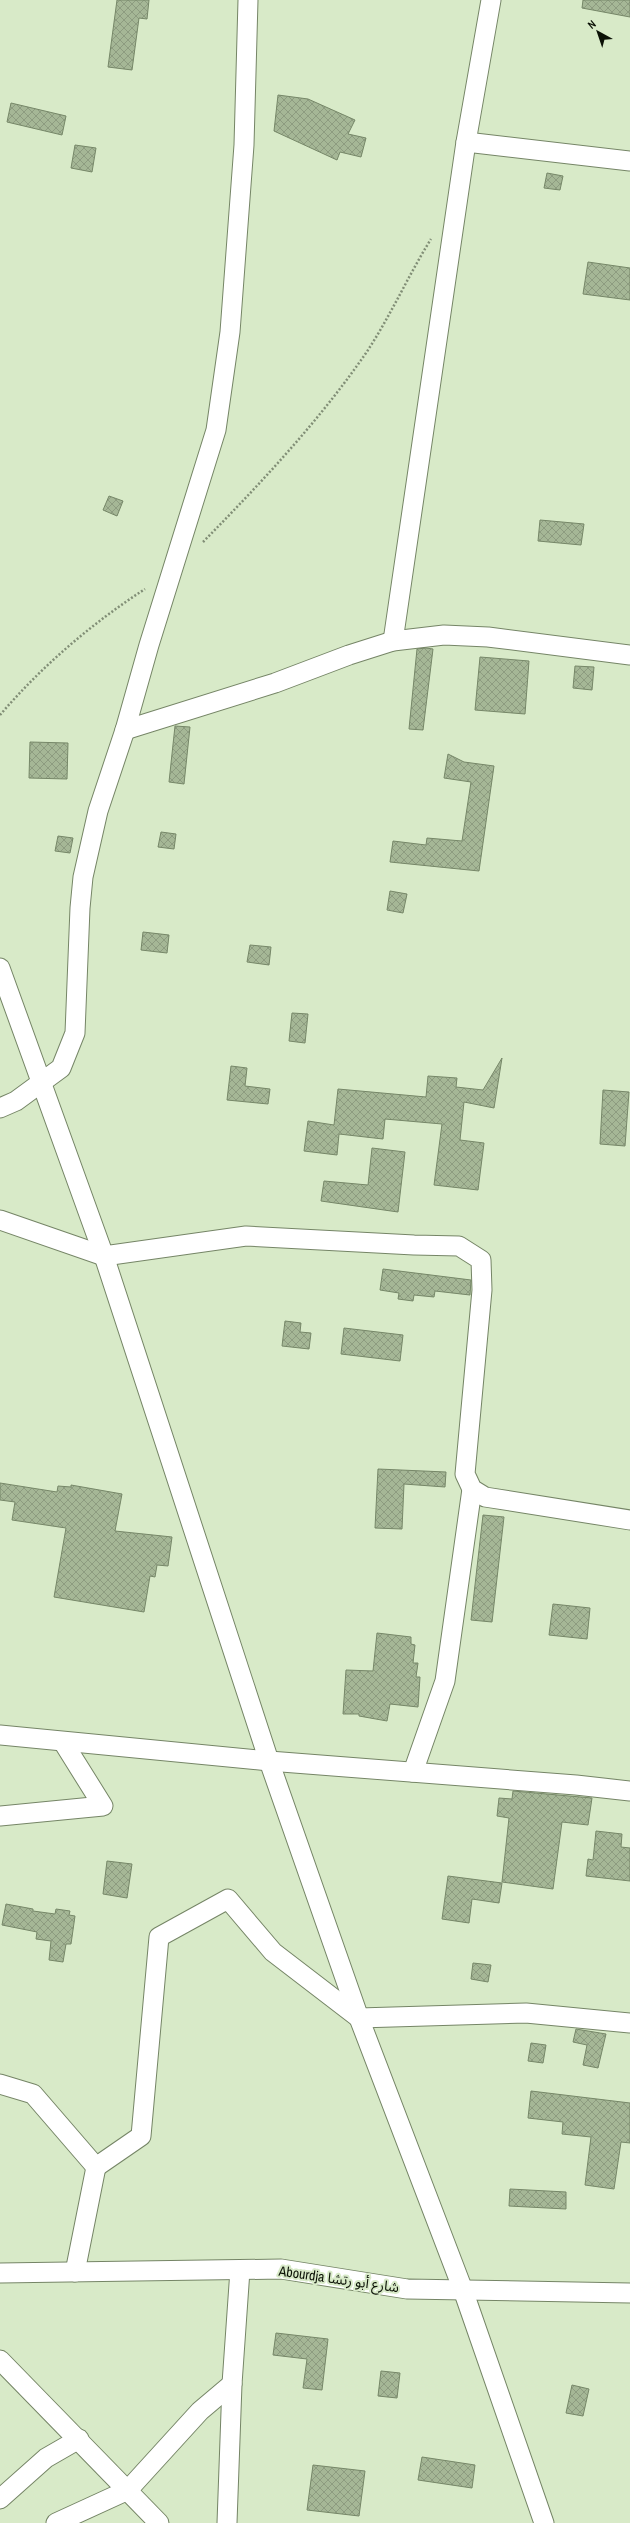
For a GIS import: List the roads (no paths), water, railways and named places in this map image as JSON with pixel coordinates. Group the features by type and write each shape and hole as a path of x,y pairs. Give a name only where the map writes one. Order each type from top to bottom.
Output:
{"street":[{"path":"0,1108 16,1101 42,1084 61,1068 75,1032 80,908 83,877 98,810 125,730 216,430 230,332 244,145 248,0"},
{"path":"393,641 466,142 491,0"},
{"path":"466,142 630,161"},
{"path":"125,730 275,683 349,655 393,641 444,634 488,637 630,655"},
{"path":"0,968 104,1256 269,1761 359,2018 463,2290 544,2523"},
{"path":"0,1220 104,1256 246,1236 459,1246 480,1260 482,1290 465,1474 472,1489 445,1681 412,1772"},
{"path":"472,1489 485,1497 630,1520"},
{"path":"0,1735 269,1761 630,1791"},
{"path":"0,1816 103,1806 63,1742"},
{"path":"75,2272 96,2167 141,2136 159,1937 228,1899 273,1952 359,2018 526,2013 630,2023"},
{"path":"0,2084 33,2094 96,2167"},
{"name":"Abourdja شارع أبو رتشا","path":"0,2273 281,2269 407,2289 630,2293"},
{"path":"227,2523 232,2384 240,2270"},
{"path":"0,2360 79,2439 159,2523"},
{"path":"56,2523 128,2490 200,2411 232,2384"},
{"path":"0,2499 46,2458 79,2439"}]}
